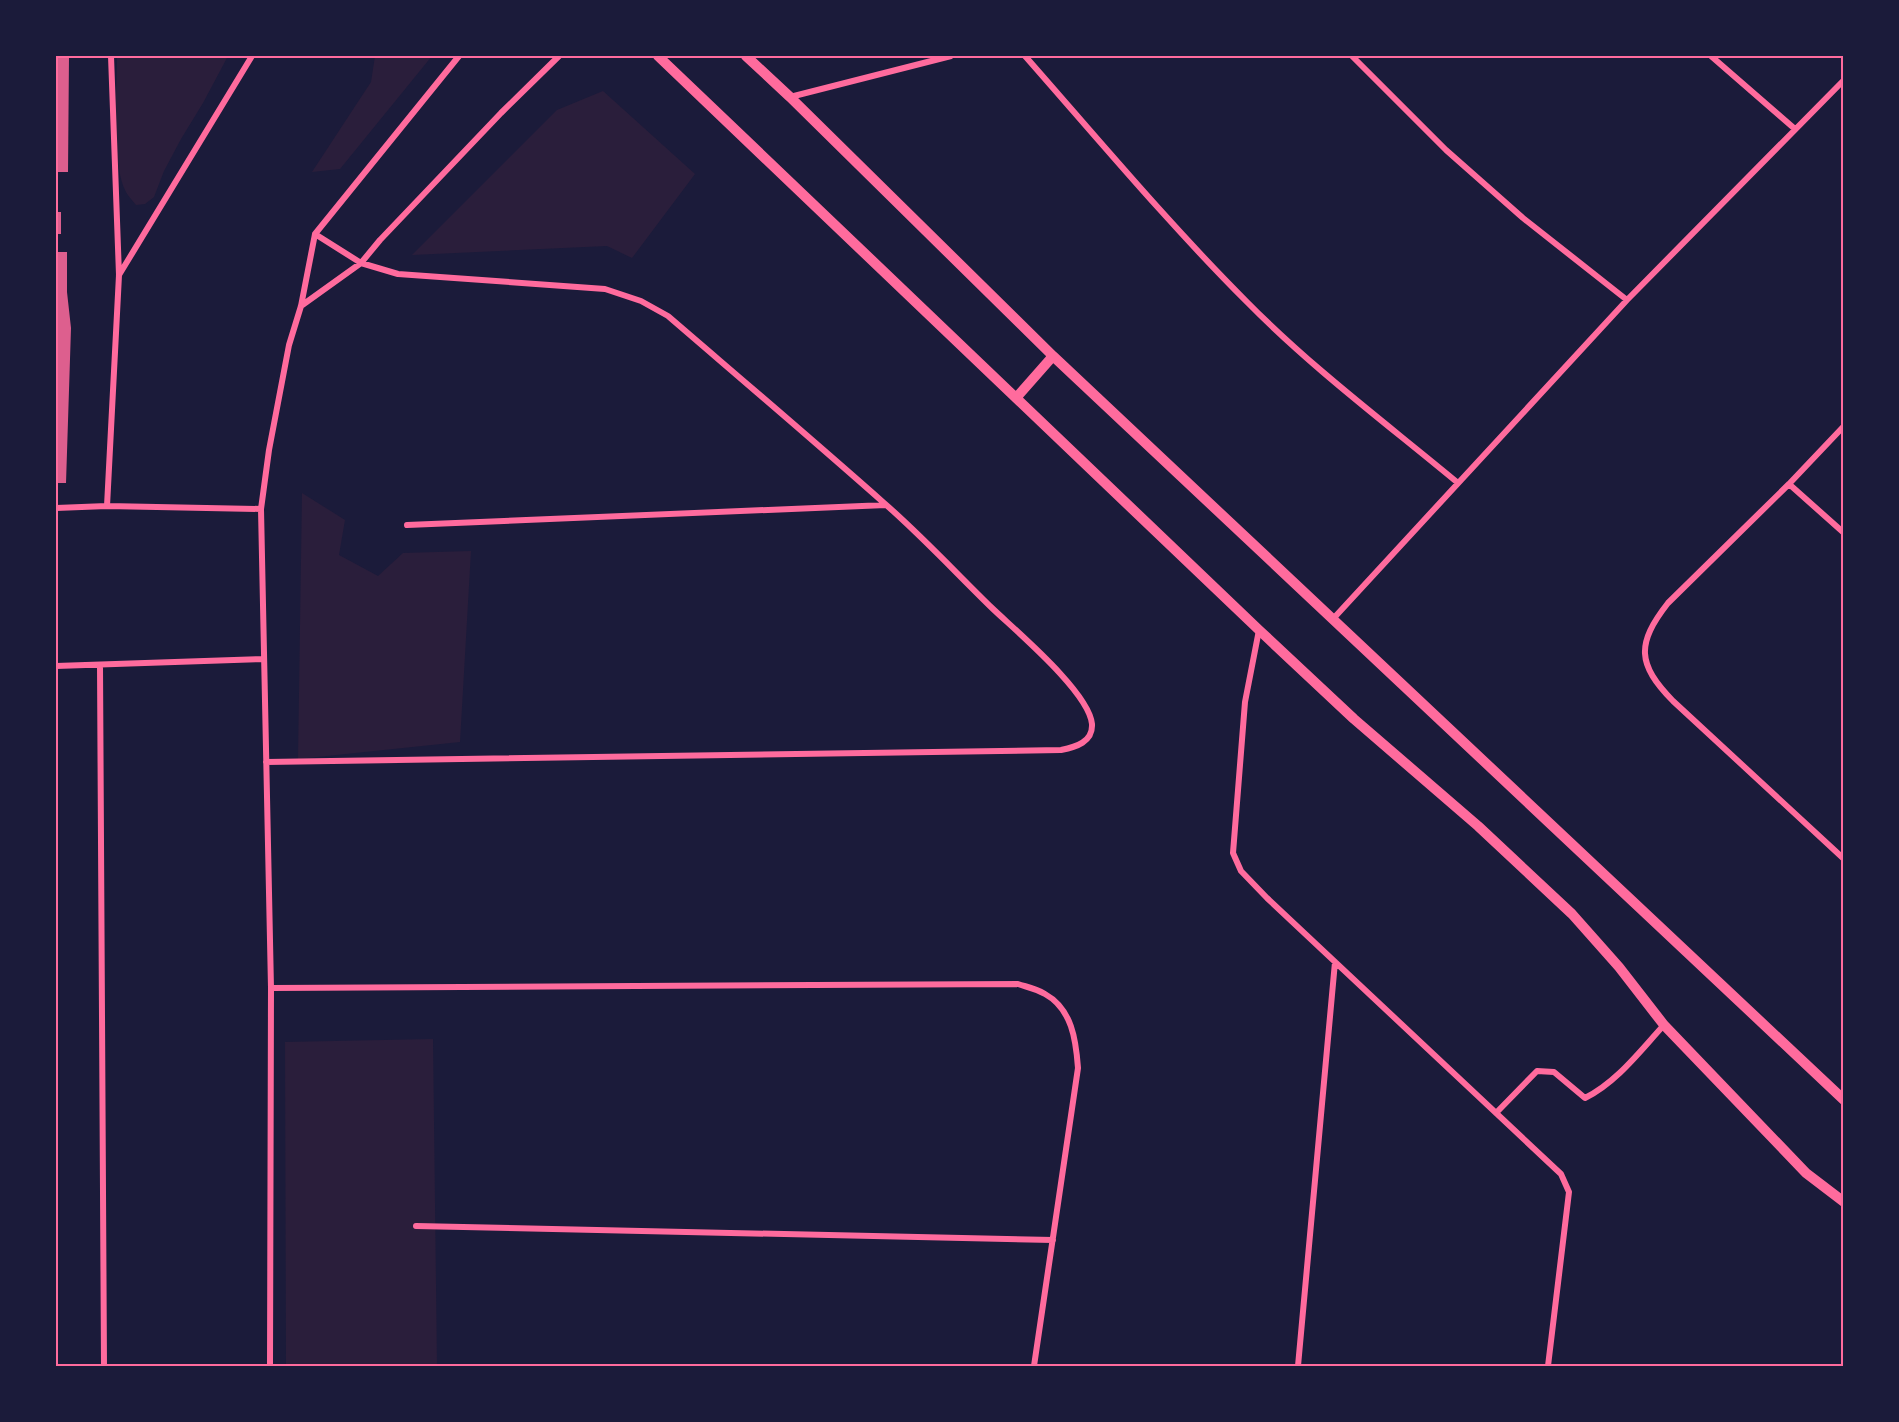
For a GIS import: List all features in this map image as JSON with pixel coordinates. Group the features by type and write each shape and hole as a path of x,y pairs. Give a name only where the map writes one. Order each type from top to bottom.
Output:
{"street":[{"path":"107,506 119,275 111,56"},
{"path":"119,275 252,56"},
{"path":"270,1366 271,988 261,509 269,450 289,345 301,306 315,234 459,56"},
{"path":"301,306 361,263 493,121 559,56"},
{"path":"658,56 1259,630 1354,719 1478,826 1572,914 1619,967 1664,1024 1806,1173 1844,1202"},
{"path":"746,56 1053,356 1844,1100"},
{"path":"790,97 951,56"},
{"path":"1025,56 1175,227 1249,304 1318,368 1458,483"},
{"path":"1352,56 1446,150 1522,218 1627,300"},
{"path":"1711,56 1795,129"},
{"path":"1332,620 1627,300 1844,80"},
{"path":"266,762 1061,750 1084,743 1091,734 1092,723 1081,698 1052,665 886,505 668,316 641,301 605,289 398,274 361,263 315,234"},
{"path":"1016,398 1053,356"},
{"path":"1844,426 1789,484 1668,603 1654,620 1647,636 1644,654 1649,671 1657,685 1673,702 1844,859"},
{"path":"1789,484 1844,533"},
{"path":"407,525 886,505"},
{"path":"56,508 107,506 261,509"},
{"path":"1259,630 1245,702 1233,853 1241,871 1267,898 1561,1174 1569,1192 1548,1366"},
{"path":"56,666 264,659"},
{"path":"100,666 104,1366"},
{"path":"1298,1366 1335,962"},
{"path":"271,988 1018,984 1046,994 1065,1012 1076,1038 1078,1068 1034,1366"},
{"path":"1496,1113 1537,1071 1554,1072 1584,1098 1600,1090 1632,1060 1664,1024"},
{"path":"416,1226 1053,1240"}],"shaded area":[{"path":"117,56 228,56 164,171 154,197 145,204 136,205 126,192 121,177 116,143"},
{"path":"375,56 432,56 340,169 312,172 371,82"},
{"path":"603,91 695,174 632,258 607,246 412,255 557,110"},
{"path":"302,493 345,520 339,555 378,576 403,553 471,551 460,742 298,759"},
{"path":"433,1039 437,1366 286,1366 285,1042"}],"building":[{"path":"56,56 69,56 68,172 56,172"},
{"path":"56,212 61,212 61,234 56,234"},
{"path":"56,252 67,252 67,292 71,328 66,483 56,483"}]}
